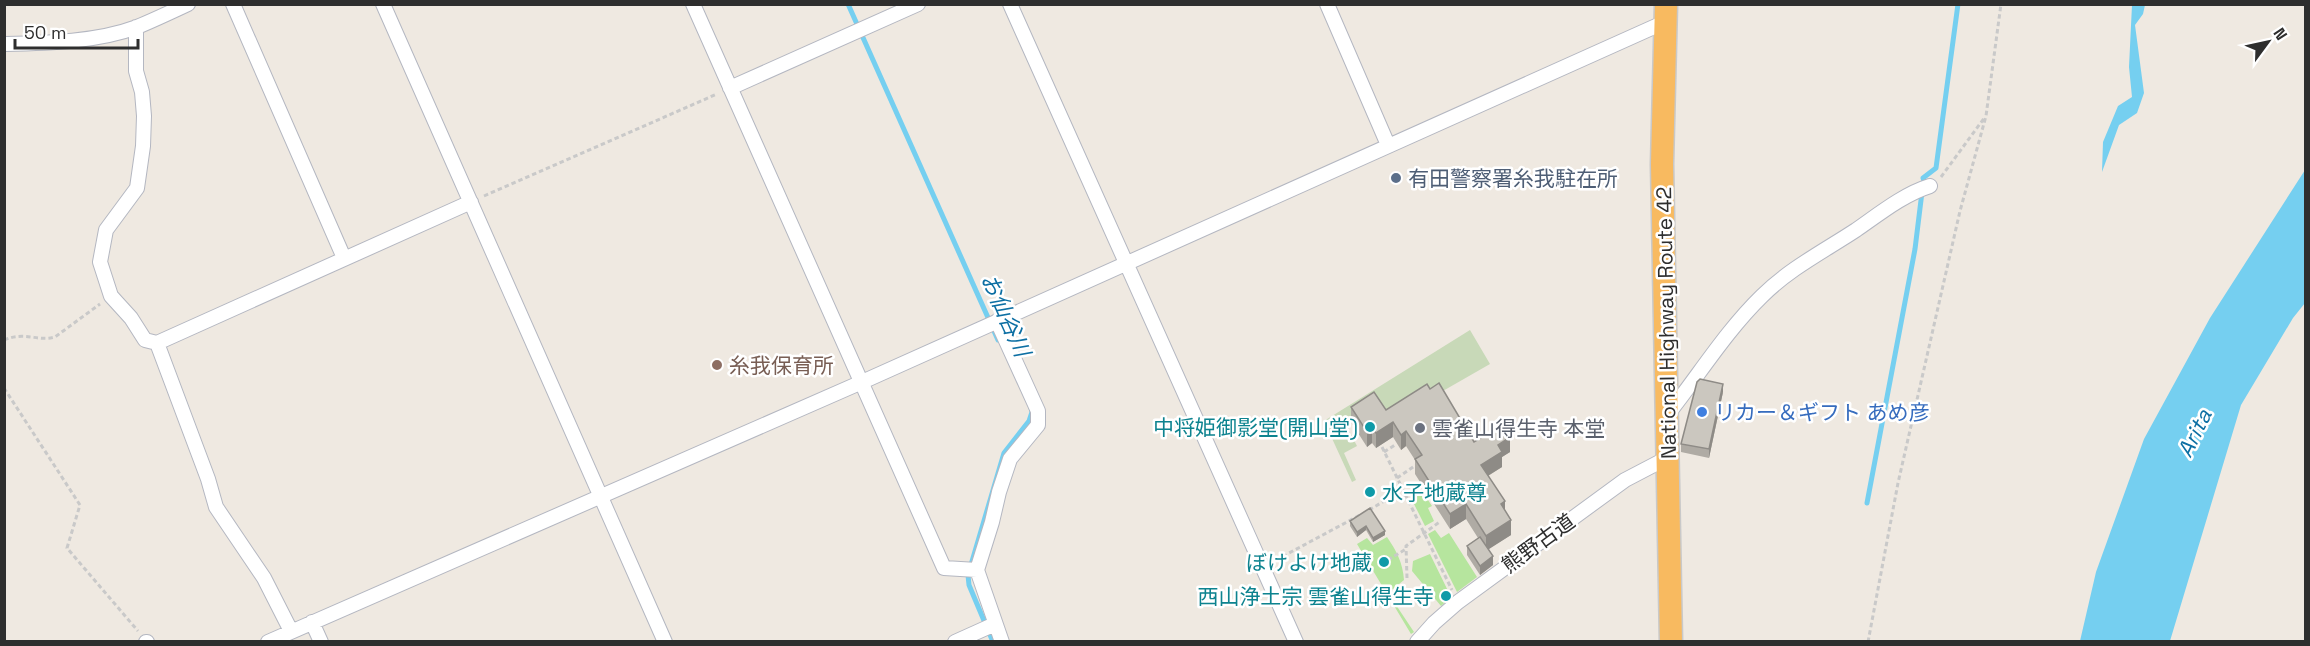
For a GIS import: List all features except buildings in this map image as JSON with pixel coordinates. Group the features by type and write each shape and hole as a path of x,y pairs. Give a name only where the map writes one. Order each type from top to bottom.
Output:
{"highway":[{"name":"National Highway Route 42","path":"1665,13 1662,164 1671,642"}],"street":[{"path":"4,44 63,41 108,35 136,27 188,4"},
{"path":"233,4 344,258"},
{"path":"383,4 601,494 664,642"},
{"path":"693,4 944,568 976,570"},
{"path":"729,88 918,4"},
{"path":"1010,4 1296,642"},
{"path":"1327,4 1388,145"},
{"path":"268,642 601,494 862,382 1388,145 1665,13"},
{"path":"136,27 136,71 142,92 143,146 137,188 106,230 100,262 111,296 131,318 145,340 157,343 471,202"},
{"path":"1668,414 1692,385 1725,337 1761,296 1788,274 1899,201 1930,186"},
{"path":"997,321 1038,411 1038,425 1011,459 976,570 1002,642"},
{"path":"157,343 204,468 216,507 264,578 291,631"},
{"name":"熊野古道","path":"1417,642 1458,602 1625,480 1669,457"},
{"path":"312,622 321,642"},
{"path":"955,642 995,624"}],"path":[{"path":"1868,642 1898,483 1960,211 1986,116 2001,4"},
{"path":"471,202 729,88"},
{"path":"1930,186 1943,176 1978,124 1986,116"},
{"path":"4,340 21,335 55,337 111,296"},
{"path":"4,388 80,505 67,548 147,641"},
{"path":"1384,452 1395,445"},
{"path":"1382,447 1455,596"},
{"path":"1397,478 1416,465"},
{"path":"1406,496 1420,487"},
{"path":"1263,567 1403,490"},
{"path":"1407,578 1406,546 1441,521"},
{"path":"1388,560 1406,549"}],"green space":[{"path":"1470,330 1490,364 1387,423 1374,404 1345,423 1357,446 1344,453 1356,480 1352,482 1324,421"},
{"path":"1422,491 1432,506 1428,508 1434,521 1425,526 1411,498"},
{"path":"1435,530 1441,538 1449,533 1477,577 1457,592 1428,534"},
{"path":"1387,537 1398,557 1404,580 1388,593 1414,632 1411,634 1357,544 1367,538 1373,545"},
{"path":"1430,554 1451,597 1441,606 1412,571 1413,561"}],"water":[{"path":"2132,5 2145,5 2143,14 2135,25 2144,93 2137,113 2119,125 2102,172 2103,142 2118,106 2132,97 2129,67"},
{"name":"Arita","path":"2305,170 2305,303 2293,318 2241,405 2170,641 2080,641 2096,572 2144,439 2210,318"}],"waterway":[{"name":"お仙谷川","path":"848,4 998,340"},
{"path":"1924,181 1923,178 1936,168 1958,4"},
{"path":"1867,503 1915,249 1922,192"},
{"name":"お仙谷川","path":"993,642 969,585 968,575 1004,453 1029,421 1031,408"}],"place":[{"name":"有田警察署糸我駐在所","path":"1396,178"},
{"name":"糸我保育所","path":"717,365"},
{"name":"リカー＆ギフト あめ彦","path":"1702,412"},
{"name":"中将姫御影堂(開山堂)","path":"1370,427"},
{"name":"雲雀山得生寺 本堂","path":"1420,428"},
{"name":"水子地蔵尊","path":"1370,492"},
{"name":"ぼけよけ地蔵","path":"1384,562"},
{"name":"西山浄土宗 雲雀山得生寺","path":"1446,596"}]}
